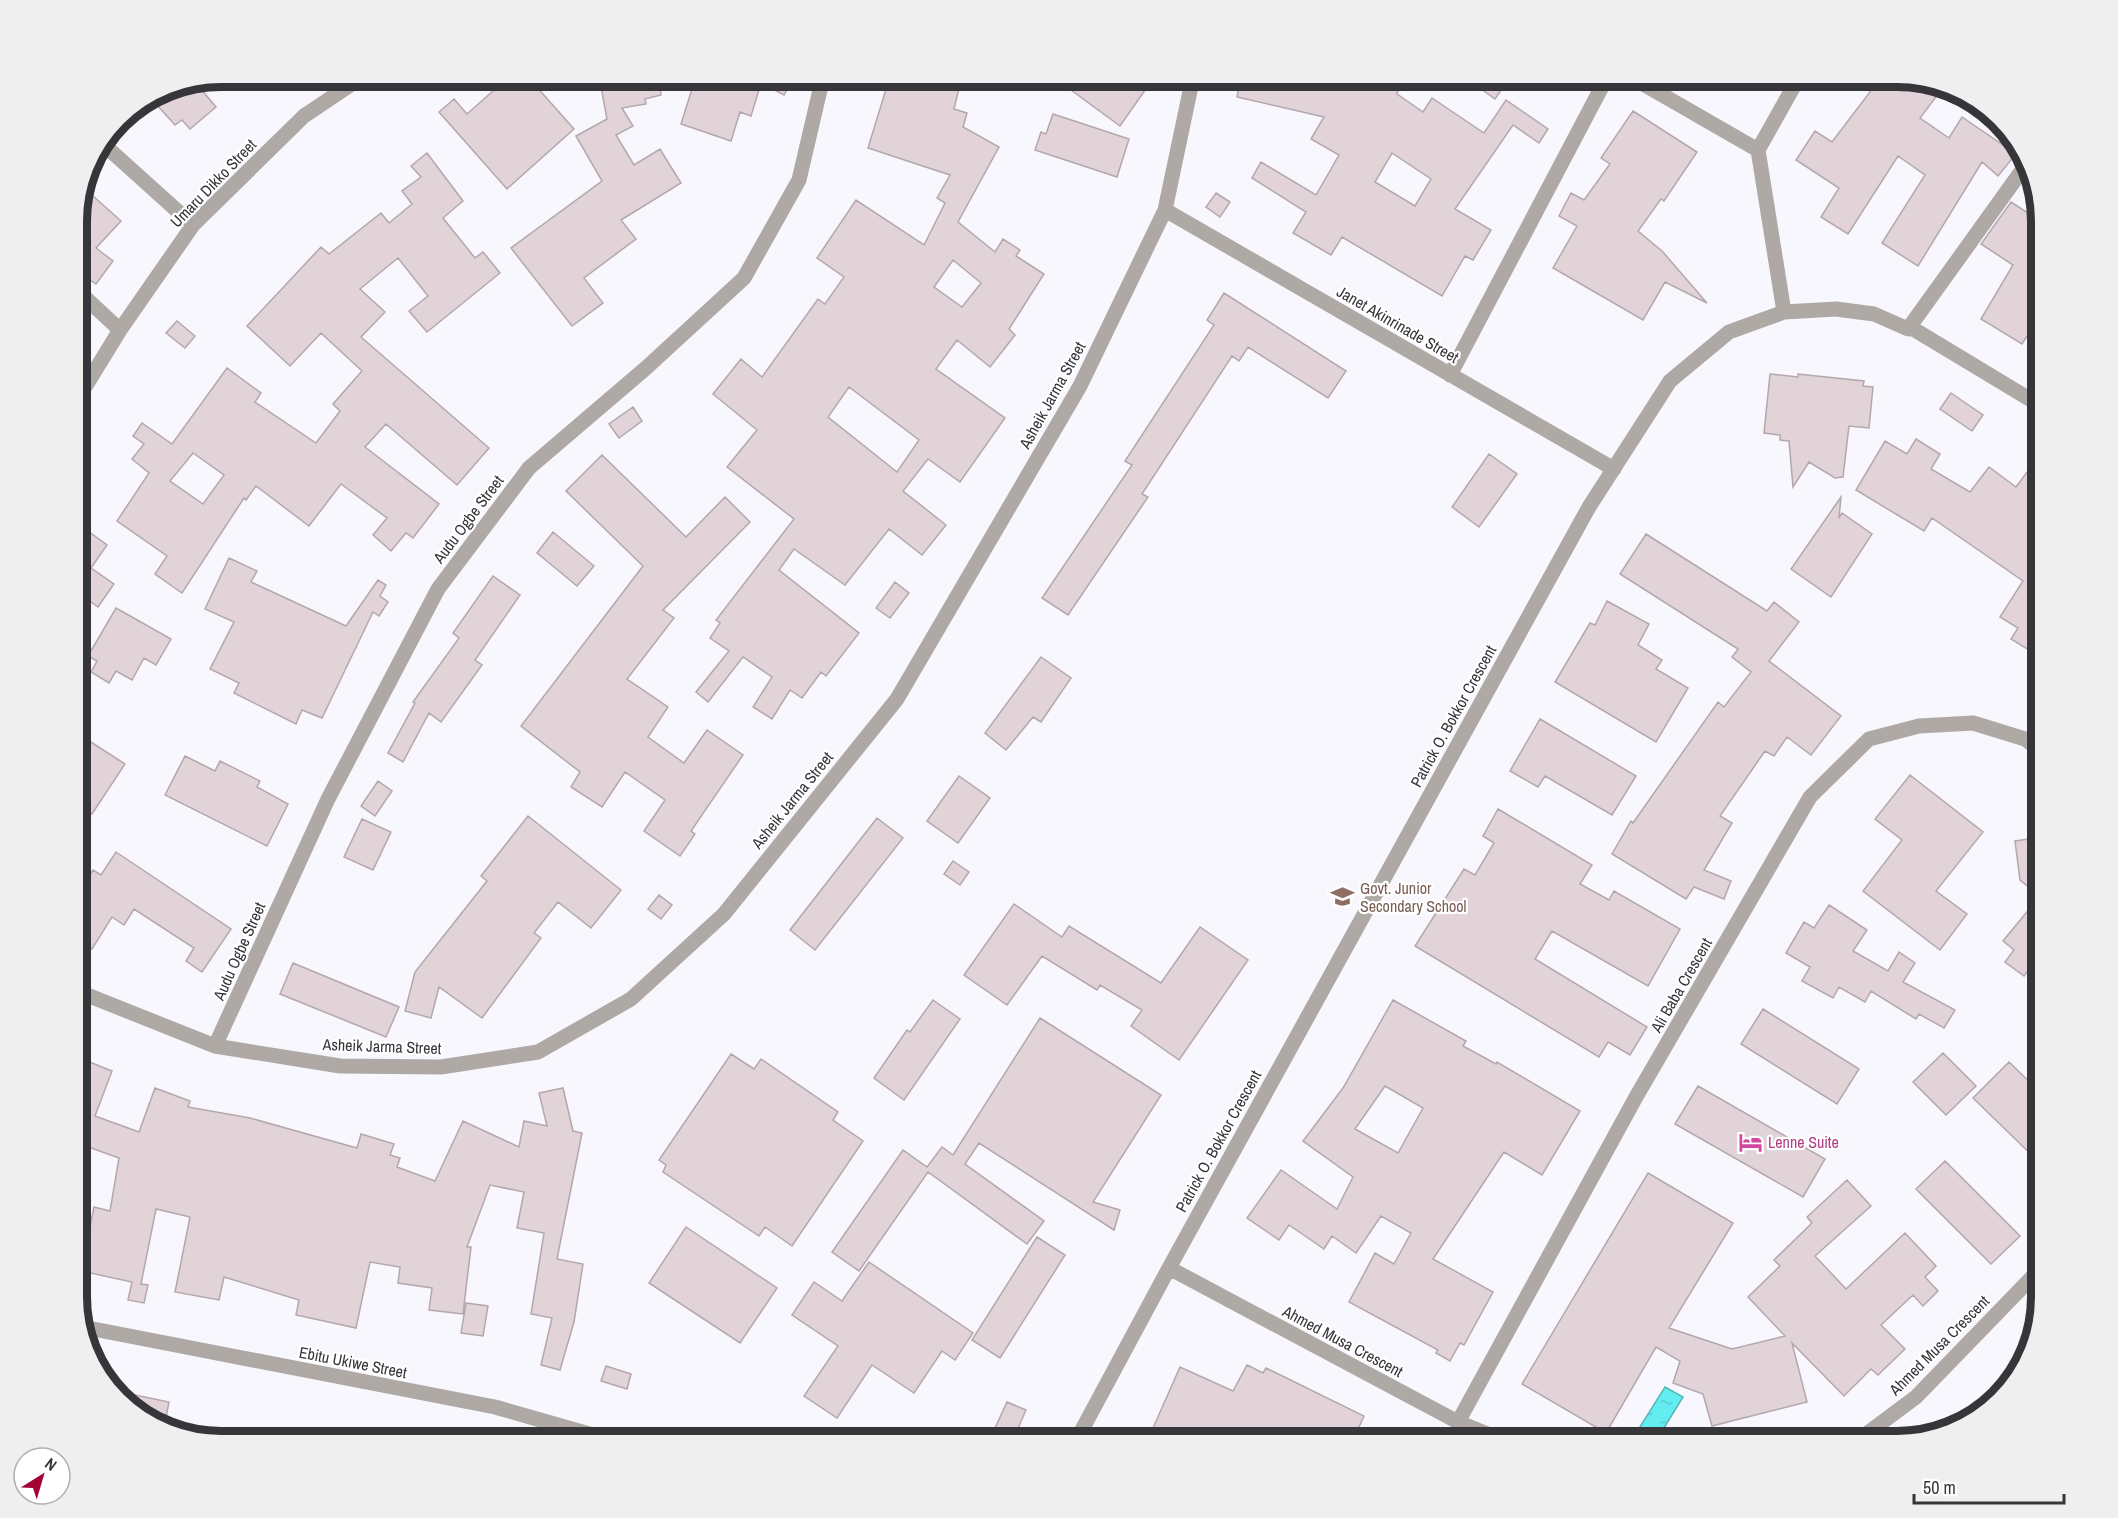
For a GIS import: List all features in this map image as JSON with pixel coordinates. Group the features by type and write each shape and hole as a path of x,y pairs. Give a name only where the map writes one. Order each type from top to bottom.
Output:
{"street":[{"name":"Umaru Dikko Street","path":"87,384 120,330 193,225 304,116 346,87"},
{"name":"Audu Ogbe Street","path":"215,1047 328,799 438,589 529,468 744,278 799,180 821,87"},
{"name":"Asheik Jarma Street","path":"87,995 215,1047 340,1065 441,1067 538,1052 631,999 724,914 897,699 1080,386 1165,210 1191,87"},
{"path":"1450,375 1600,87"},
{"path":"1650,87 1758,150"},
{"path":"1784,312 1758,150 1793,87"},
{"path":"109,149 193,225"},
{"path":"1908,329 2021,172"},
{"name":"Janet Akinrinade Street","path":"1165,210 1614,469"},
{"path":"87,299 120,330"},
{"name":"Patrick O. Bokkor Crescent","path":"1082,1431 1169,1268 1571,539 1670,381 1729,332 1784,312 1836,309 1874,314 1908,329 1910,327 2031,399"},
{"name":"Ali Baba Crescent","path":"1458,1422 1636,1097 1810,797 1869,740 1919,726 1973,723 2025,739 2031,743"},
{"name":"Ahmed Musa Crescent","path":"1169,1268 1479,1431"},
{"name":"Ahmed Musa Crescent","path":"1871,1431 1916,1397 2031,1279"},
{"name":"Ebitu Ukiwe Street","path":"91,1329 495,1407 577,1431"}],"water":[{"path":"1665,1387 1683,1397 1662,1431 1638,1430"}],"building":[{"path":"498,87 537,87 574,129 507,189 439,112 454,99 467,114"},
{"path":"601,87 660,87 661,95 645,99 646,104 622,108 633,126 616,135 634,165 660,149 681,183 621,220 636,239 584,278 603,303 572,326 511,248 602,181 576,136 607,119"},
{"path":"693,87 760,87 751,116 740,112 731,141 681,124"},
{"path":"769,87 788,87 784,95"},
{"path":"887,87 959,87 954,109 967,113 963,127 999,147 958,222 995,252 1003,239 1020,250 1016,256 1044,274 1009,329 1015,335 990,367 957,340 936,369 1005,418 960,482 928,459 903,491 946,525 922,555 889,529 845,585 794,549 779,570 859,633 826,676 821,672 802,698 790,690 772,719 753,707 772,677 743,657 708,702 696,692 729,651 710,638 720,623 716,620 794,519 727,467 757,430 713,394 741,359 762,377 818,299 825,304 844,277 817,258 856,200 924,245 945,203 937,198 950,175 868,148","holes":["953,260 981,283 962,307 934,287","849,387 919,440 897,472 828,417"]},
{"path":"1067,87 1147,87 1120,126"},
{"path":"1239,87 1399,87 1397,94 1423,112 1432,98 1484,133 1506,100 1548,129 1539,143 1513,125 1455,209 1491,230 1473,260 1465,256 1442,296 1342,237 1331,255 1293,233 1306,212 1252,178 1261,162 1316,195 1339,155 1311,139 1324,117 1237,97","holes":["1392,153 1431,179 1415,206 1375,182"]},
{"path":"1478,87 1503,87 1495,99"},
{"path":"1874,87 1914,88 1938,94 1920,118 1949,138 1962,117 2010,150 2014,157 1998,176 1982,162 1918,266 1882,243 1925,175 1898,156 1848,234 1821,217 1839,188 1796,160 1815,131 1832,142"},
{"path":"201,89 216,107 190,129 182,120 175,125 157,105 170,97"},
{"path":"1633,111 1697,152 1664,201 1661,199 1638,231 1662,251 1707,303 1665,282 1643,320 1553,268 1577,226 1559,216 1571,193 1584,200 1610,164 1601,158"},
{"path":"1053,114 1129,139 1117,177 1035,150 1041,132 1046,134"},
{"path":"427,153 463,201 443,218 475,258 483,252 500,273 427,332 409,311 428,296 398,258 360,289 385,312 361,337 489,448 457,485 386,424 365,447 439,504 413,538 406,533 391,551 373,535 387,518 341,484 309,526 256,486 246,500 244,498 182,593 155,574 167,556 117,521 149,473 132,459 144,444 133,436 142,423 172,444 227,368 261,393 255,402 316,443 340,411 333,404 362,371 321,333 290,366 247,326 321,247 329,254 381,213 389,223 412,204 402,191 421,177 411,166","holes":["193,453 224,475 203,504 170,481"]},
{"path":"1216,193 1230,202 1220,217 1206,207"},
{"path":"90,194 121,221 96,248 113,261 96,284 87,278 87,213"},
{"path":"2011,202 2031,215 2031,330 2022,344 1981,319 2013,265 1981,244"},
{"path":"1224,293 1346,371 1328,398 1248,347 1239,361 1232,356 1142,494 1148,497 1068,615 1042,598 1132,465 1125,461 1214,325 1207,320"},
{"path":"177,321 195,336 185,348 166,333"},
{"path":"1770,374 1798,377 1798,374 1864,381 1863,386 1873,387 1869,428 1849,426 1843,477 1835,478 1809,462 1793,487 1789,441 1780,440 1780,435 1764,433"},
{"path":"1951,393 1983,415 1972,431 1940,409"},
{"path":"633,407 642,421 619,438 609,424"},
{"path":"1916,439 1940,454 1931,469 1970,492 1989,467 2016,487 2031,467 2031,651 2011,639 2018,628 2000,617 2023,581 1932,518 1924,531 1856,490 1885,441 1907,454"},
{"path":"1489,454 1517,474 1479,527 1452,507"},
{"path":"602,455 686,537 725,497 750,522 663,610 674,618 627,679 668,707 648,737 684,763 707,730 743,755 691,831 695,834 680,856 644,831 665,800 625,772 602,807 571,787 580,772 521,726 643,566 566,491"},
{"path":"1841,497 1839,518 1842,513 1872,534 1831,597 1791,569"},
{"path":"87,530 107,545 91,568 114,584 98,607 87,599"},
{"path":"553,532 594,566 577,586 537,553"},
{"path":"1646,534 1767,611 1774,602 1799,622 1769,661 1841,716 1811,755 1787,737 1774,756 1765,751 1720,816 1732,823 1704,870 1731,881 1724,899 1694,887 1686,899 1612,854 1631,821 1633,823 1718,702 1724,707 1751,672 1732,657 1738,649 1620,574"},
{"path":"229,558 257,571 251,582 346,626 378,580 386,585 380,596 388,602 379,616 373,612 322,718 302,710 296,724 234,693 239,683 210,669 234,622 205,609"},
{"path":"493,576 520,595 475,660 482,665 441,722 429,713 403,762 388,753 415,703 413,702 459,638 453,633"},
{"path":"895,582 909,593 890,618 876,608"},
{"path":"1607,601 1649,624 1638,645 1662,660 1656,669 1688,688 1656,742 1555,682 1590,623 1595,625"},
{"path":"116,608 171,639 156,665 144,658 132,680 116,671 109,683 91,672 97,661 88,656"},
{"path":"1041,657 1071,678 1041,722 1033,717 1006,750 985,733"},
{"path":"1540,719 1636,776 1612,815 1545,776 1538,787 1510,771"},
{"path":"87,739 125,764 92,814 87,811"},
{"path":"185,756 215,771 220,761 260,781 257,787 288,804 267,846 165,795"},
{"path":"1910,775 1983,832 1936,891 1967,914 1940,950 1863,891 1902,840 1875,819"},
{"path":"959,776 990,798 958,843 927,821"},
{"path":"378,781 392,791 375,816 361,806"},
{"path":"1498,809 1592,865 1580,884 1609,900 1614,891 1680,929 1648,986 1552,931 1535,959 1647,1027 1630,1055 1608,1042 1599,1057 1415,946 1464,869 1475,875 1494,843 1483,836"},
{"path":"528,816 621,890 591,928 558,902 534,933 541,938 482,1018 439,987 431,1018 405,1011 415,972 487,881 481,876"},
{"path":"877,818 903,838 815,950 790,930"},
{"path":"362,819 391,832 373,870 344,857"},
{"path":"2031,839 2031,889 2020,880 2015,841"},
{"path":"116,852 231,929 202,972 186,961 194,948 134,909 124,925 112,917 92,949 87,946 87,880 93,870 101,875"},
{"path":"953,861 969,872 960,885 944,874"},
{"path":"659,895 672,905 661,919 648,909"},
{"path":"1014,904 1062,937 1069,926 1161,983 1200,927 1248,960 1179,1060 1131,1026 1142,1010 1100,985 1097,990 1042,956 1007,1005 964,975"},
{"path":"1829,905 1867,930 1853,951 1888,971 1899,952 1915,963 1903,982 1955,1010 1944,1028 1919,1014 1916,1019 1871,991 1865,1002 1839,987 1833,998 1802,981 1810,967 1786,953 1804,922 1814,928"},
{"path":"2031,907 2031,967 2024,976 2005,962 2014,950 2003,941"},
{"path":"293,963 399,1007 386,1037 280,994"},
{"path":"933,1000 960,1019 904,1100 874,1078 907,1030 910,1032"},
{"path":"1393,1000 1466,1041 1463,1046 1496,1064 1497,1062 1580,1111 1542,1175 1504,1152 1433,1259 1493,1292 1464,1345 1460,1343 1450,1361 1436,1353 1438,1350 1349,1302 1375,1253 1394,1264 1411,1233 1381,1216 1356,1253 1332,1236 1324,1249 1289,1225 1279,1240 1247,1218 1281,1170 1337,1209 1353,1177 1303,1141 1343,1088","holes":["1385,1086 1423,1108 1398,1153 1355,1129"]},
{"path":"1763,1009 1859,1069 1837,1104 1741,1044"},
{"path":"1040,1018 1161,1095 1093,1202 1120,1210 1114,1230 979,1143 965,1164 1044,1221 1027,1244 928,1172 859,1271 832,1252 903,1150 927,1167 942,1147 953,1155"},
{"path":"1943,1053 1976,1086 1946,1115 1913,1082"},
{"path":"731,1054 754,1069 761,1059 838,1112 833,1120 863,1141 792,1246 765,1227 759,1236 663,1172 666,1165 659,1160"},
{"path":"87,1061 112,1071 95,1116 139,1132 155,1088 190,1101 188,1107 250,1118 357,1148 361,1134 394,1144 390,1155 400,1158 397,1167 435,1181 463,1121 519,1147 524,1121 547,1126 539,1093 563,1088 573,1131 582,1133 557,1259 583,1264 574,1322 560,1370 541,1365 552,1318 531,1314 544,1233 517,1228 524,1192 490,1185 467,1247 471,1247 463,1314 429,1310 432,1288 398,1283 400,1267 370,1262 356,1328 296,1315 299,1300 224,1277 219,1300 175,1292 190,1217 156,1209 141,1284 148,1285 144,1303 128,1300 132,1282 87,1272 87,1241 94,1207 110,1211 119,1158 87,1147"},
{"path":"2009,1062 2031,1083 2031,1154 1973,1098"},
{"name":"Lenne Suite","path":"1698,1086 1825,1159 1803,1197 1675,1124"},
{"path":"1945,1161 2020,1236 1991,1264 1916,1189"},
{"path":"1648,1173 1733,1223 1669,1328 1732,1349 1785,1336 1748,1297 1780,1266 1774,1260 1812,1223 1807,1217 1847,1180 1871,1206 1815,1256 1846,1289 1905,1233 1936,1266 1925,1277 1938,1291 1923,1306 1913,1295 1881,1325 1905,1349 1878,1375 1871,1369 1844,1396 1792,1343 1807,1402 1712,1426 1703,1394 1673,1383 1680,1361 1656,1347 1607,1431 1603,1431 1522,1384"},
{"path":"686,1227 777,1288 740,1343 649,1283"},
{"path":"1037,1237 1065,1255 1000,1358 972,1340"},
{"path":"869,1262 973,1333 955,1360 942,1351 914,1393 872,1365 837,1418 804,1396 838,1346 792,1315 814,1282 842,1301"},
{"path":"466,1303 488,1306 483,1336 461,1333"},
{"path":"1247,1365 1263,1373 1266,1368 1364,1416 1357,1431 1160,1431 1153,1428 1180,1367 1233,1391"},
{"path":"606,1366 631,1374 627,1389 601,1381"},
{"path":"128,1393 169,1402 166,1419 154,1413"},
{"path":"1007,1402 1026,1410 1017,1431 994,1431"}],"place":[{"name":"Govt. Junior Secondary School","path":"1342,897"},
{"name":"Lenne Suite","path":"1750,1142"}]}
